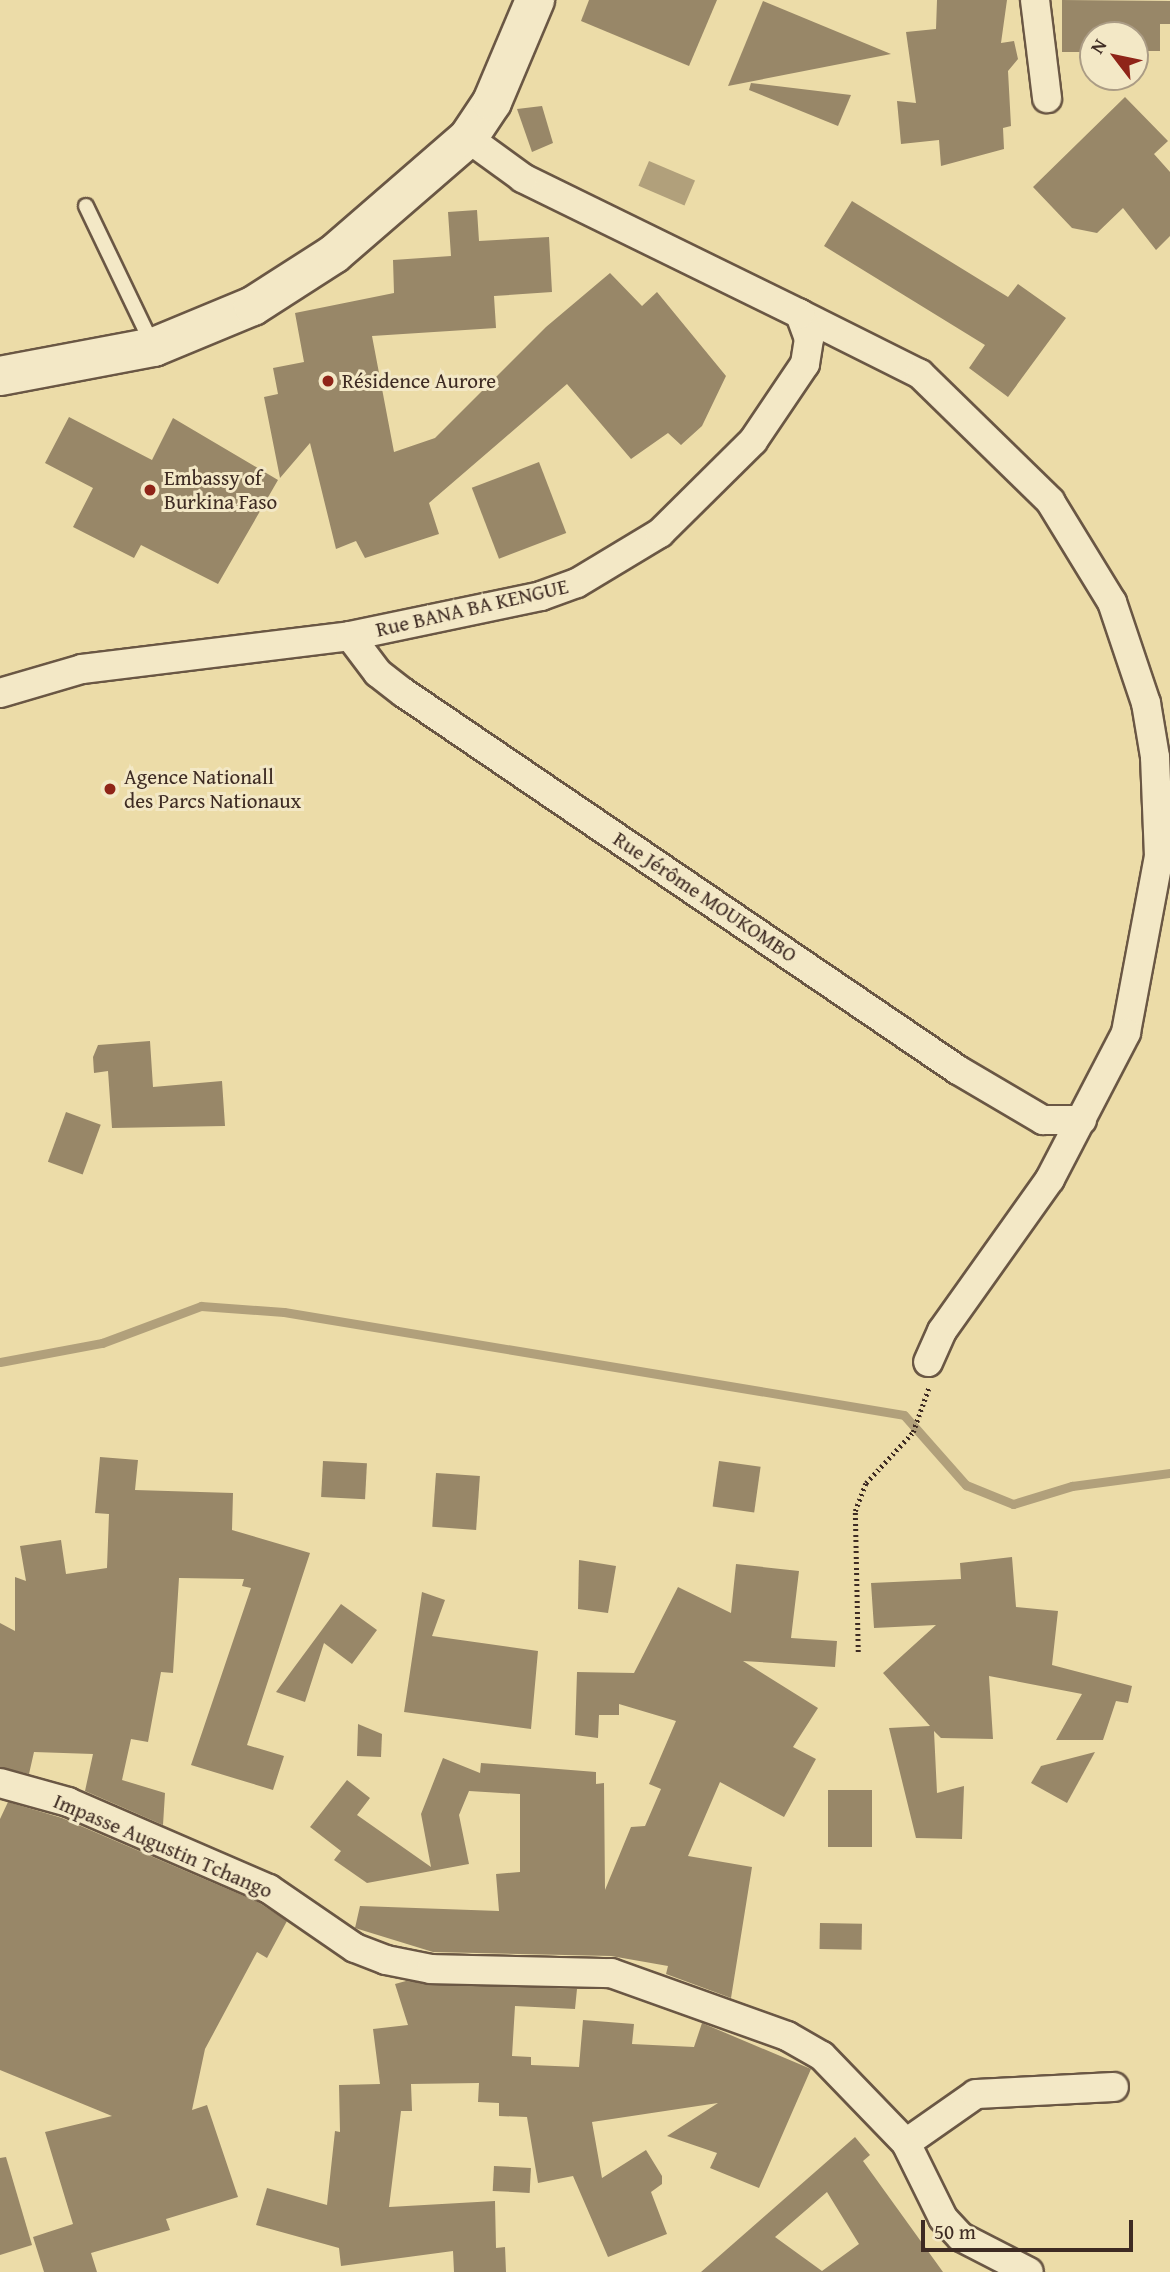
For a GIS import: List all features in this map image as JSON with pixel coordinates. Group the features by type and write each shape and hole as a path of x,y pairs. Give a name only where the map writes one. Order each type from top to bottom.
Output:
{"main road":[{"path":"0,376 154,347 253,306 302,276 373,224 468,138 492,102 535,0"}],"street":[{"path":"1035,0 1047,98"},
{"path":"468,138 523,178 920,374 1009,455 1078,537 1131,650 1155,757 1158,867 1126,1033 1082,1121 1029,1212 942,1331 929,1368"},
{"name":"Rue BANA BA KENGUE","path":"0,693 82,669 350,636 541,596 577,583 660,533 784,402 805,364 809,339 800,314"},
{"name":"Rue Jérôme MOUKOMBO","path":"350,636 378,673 404,693 958,1070 1043,1120 1082,1121"},
{"name":"Impasse Augustin Tchango","path":"0,1783 68,1802 269,1889 355,1948 386,1960 431,1969 611,1973 788,2036 822,2056 906,2143 943,2218 979,2251 1029,2272"},
{"path":"906,2143 976,2094 1114,2087"}],"lane":[{"path":"86,206 154,347"}],"path":[{"path":"858,1652 855,1511 866,1483 888,1462 923,1411 929,1368"}],"shaded area":[{"path":"649,161 695,181 684,205 638,186"}],"building":[{"path":"589,0 717,0 689,66 581,21"},
{"path":"937,0 1007,0 1001,43 1014,41 1018,59 1008,71 1011,126 1003,128 1004,149 941,166 939,140 901,144 897,101 916,103 906,32 936,29"},
{"path":"1062,0 1170,1 1170,24 1160,24 1160,51 1149,51 1149,21 1079,21 1079,52 1062,52"},
{"path":"763,1 891,54 728,86"},
{"path":"751,83 851,95 838,126 749,90"},
{"path":"1125,97 1168,141 1154,154 1170,172 1170,236 1156,250 1123,208 1097,233 1072,228 1033,187"},
{"path":"542,106 553,143 532,152 517,109"},
{"path":"852,201 1008,297 1018,284 1066,318 1008,397 969,368 985,345 824,246"},
{"path":"477,210 479,241 549,237 552,292 494,296 496,328 372,336 394,452 435,438 546,327 610,273 642,306 657,292 726,376 702,426 681,445 668,433 631,459 567,384 429,503 439,534 365,558 356,541 336,549 310,443 280,478 264,397 278,394 273,368 304,362 295,313 394,293 393,260 451,256 448,212"},
{"path":"69,417 152,460 173,418 278,480 218,584 141,545 134,558 73,527 93,488 45,463"},
{"path":"539,462 566,533 499,559 472,488"},
{"path":"150,1041 153,1087 222,1081 225,1126 112,1128 108,1071 94,1073 93,1057 98,1045"},
{"path":"66,1112 101,1125 83,1174 48,1162"},
{"path":"100,1457 138,1460 135,1490 233,1493 232,1530 310,1553 247,1745 284,1756 273,1790 191,1765 251,1588 242,1586 244,1579 179,1578 173,1673 161,1672 148,1742 131,1739 122,1780 165,1793 163,1825 85,1791 93,1754 34,1752 29,1774 0,1767 0,1623 15,1631 15,1577 26,1581 20,1546 61,1540 66,1574 107,1568 109,1514 95,1513"},
{"path":"323,1461 367,1463 365,1499 321,1497"},
{"path":"719,1461 761,1467 754,1512 713,1507"},
{"path":"436,1473 480,1476 476,1530 432,1527"},
{"path":"1012,1557 1016,1607 1058,1611 1052,1665 1132,1686 1128,1703 1116,1701 1103,1740 1056,1740 1082,1694 989,1676 993,1739 941,1738 934,1731 937,1793 964,1786 962,1839 916,1838 889,1728 930,1726 883,1673 936,1625 874,1628 871,1583 961,1579 960,1563"},
{"path":"579,1560 616,1566 608,1613 578,1609"},
{"path":"736,1564 799,1571 791,1638 837,1641 835,1667 743,1661 818,1708 793,1747 816,1759 784,1817 720,1782 688,1856 752,1867 731,1998 666,1974 668,1966 611,1956 433,1952 355,1928 360,1906 499,1911 496,1874 520,1872 520,1794 469,1791 459,1815 469,1864 367,1883 334,1860 341,1851 310,1827 347,1780 370,1798 357,1815 431,1867 421,1814 443,1758 480,1773 481,1763 596,1772 596,1784 604,1783 605,1890 631,1827 645,1826 661,1789 649,1784 676,1721 619,1704 619,1715 599,1715 598,1738 575,1735 577,1672 634,1673 678,1587 731,1613"},
{"path":"422,1592 445,1600 432,1636 538,1651 531,1729 404,1712"},
{"path":"341,1604 377,1630 352,1664 324,1643 305,1702 276,1692"},
{"path":"358,1724 382,1734 381,1757 357,1756"},
{"path":"1095,1752 1067,1803 1031,1783 1041,1766"},
{"path":"828,1790 872,1790 872,1847 828,1847"},
{"path":"8,1802 62,1818 258,1902 287,1921 267,1958 257,1952 205,2049 192,2110 207,2105 238,2197 166,2219 170,2230 91,2253 97,2272 44,2272 33,2237 73,2224 45,2132 112,2116 0,2070 0,1819"},
{"path":"820,1923 862,1924 862,1950 820,1949"},
{"path":"406,1981 577,1989 575,2009 515,2006 512,2056 531,2057 531,2065 579,2067 583,2020 634,2024 632,2044 694,2047 702,2023 811,2069 759,2188 710,2168 717,2153 667,2136 718,2103 592,2122 602,2178 646,2150 662,2176 662,2184 651,2192 667,2234 608,2257 573,2176 538,2183 527,2117 499,2116 499,2103 478,2102 479,2083 411,2084 412,2111 401,2111 389,2207 495,2201 496,2248 505,2247 506,2272 454,2272 453,2251 341,2266 339,2248 256,2225 267,2188 327,2205 335,2131 340,2132 339,2085 380,2084 373,2029 408,2025 395,1984"},
{"path":"855,2137 870,2155 863,2161 943,2272 701,2272","holes":["827,2192 859,2244 822,2271 775,2237"]},
{"path":"6,2157 32,2245 0,2255 0,2158"},
{"path":"494,2166 531,2168 530,2193 493,2191"}],"waterway":[{"path":"0,1362 102,1343 201,1306 284,1312 904,1415 966,1485 1013,1504 1072,1486 1170,1473"}],"place":[{"name":"Résidence Aurore","path":"328,381"},
{"name":"Embassy of Burkina Faso","path":"150,490"},
{"name":"Agence Nationall des Parcs Nationaux","path":"110,789"}]}
